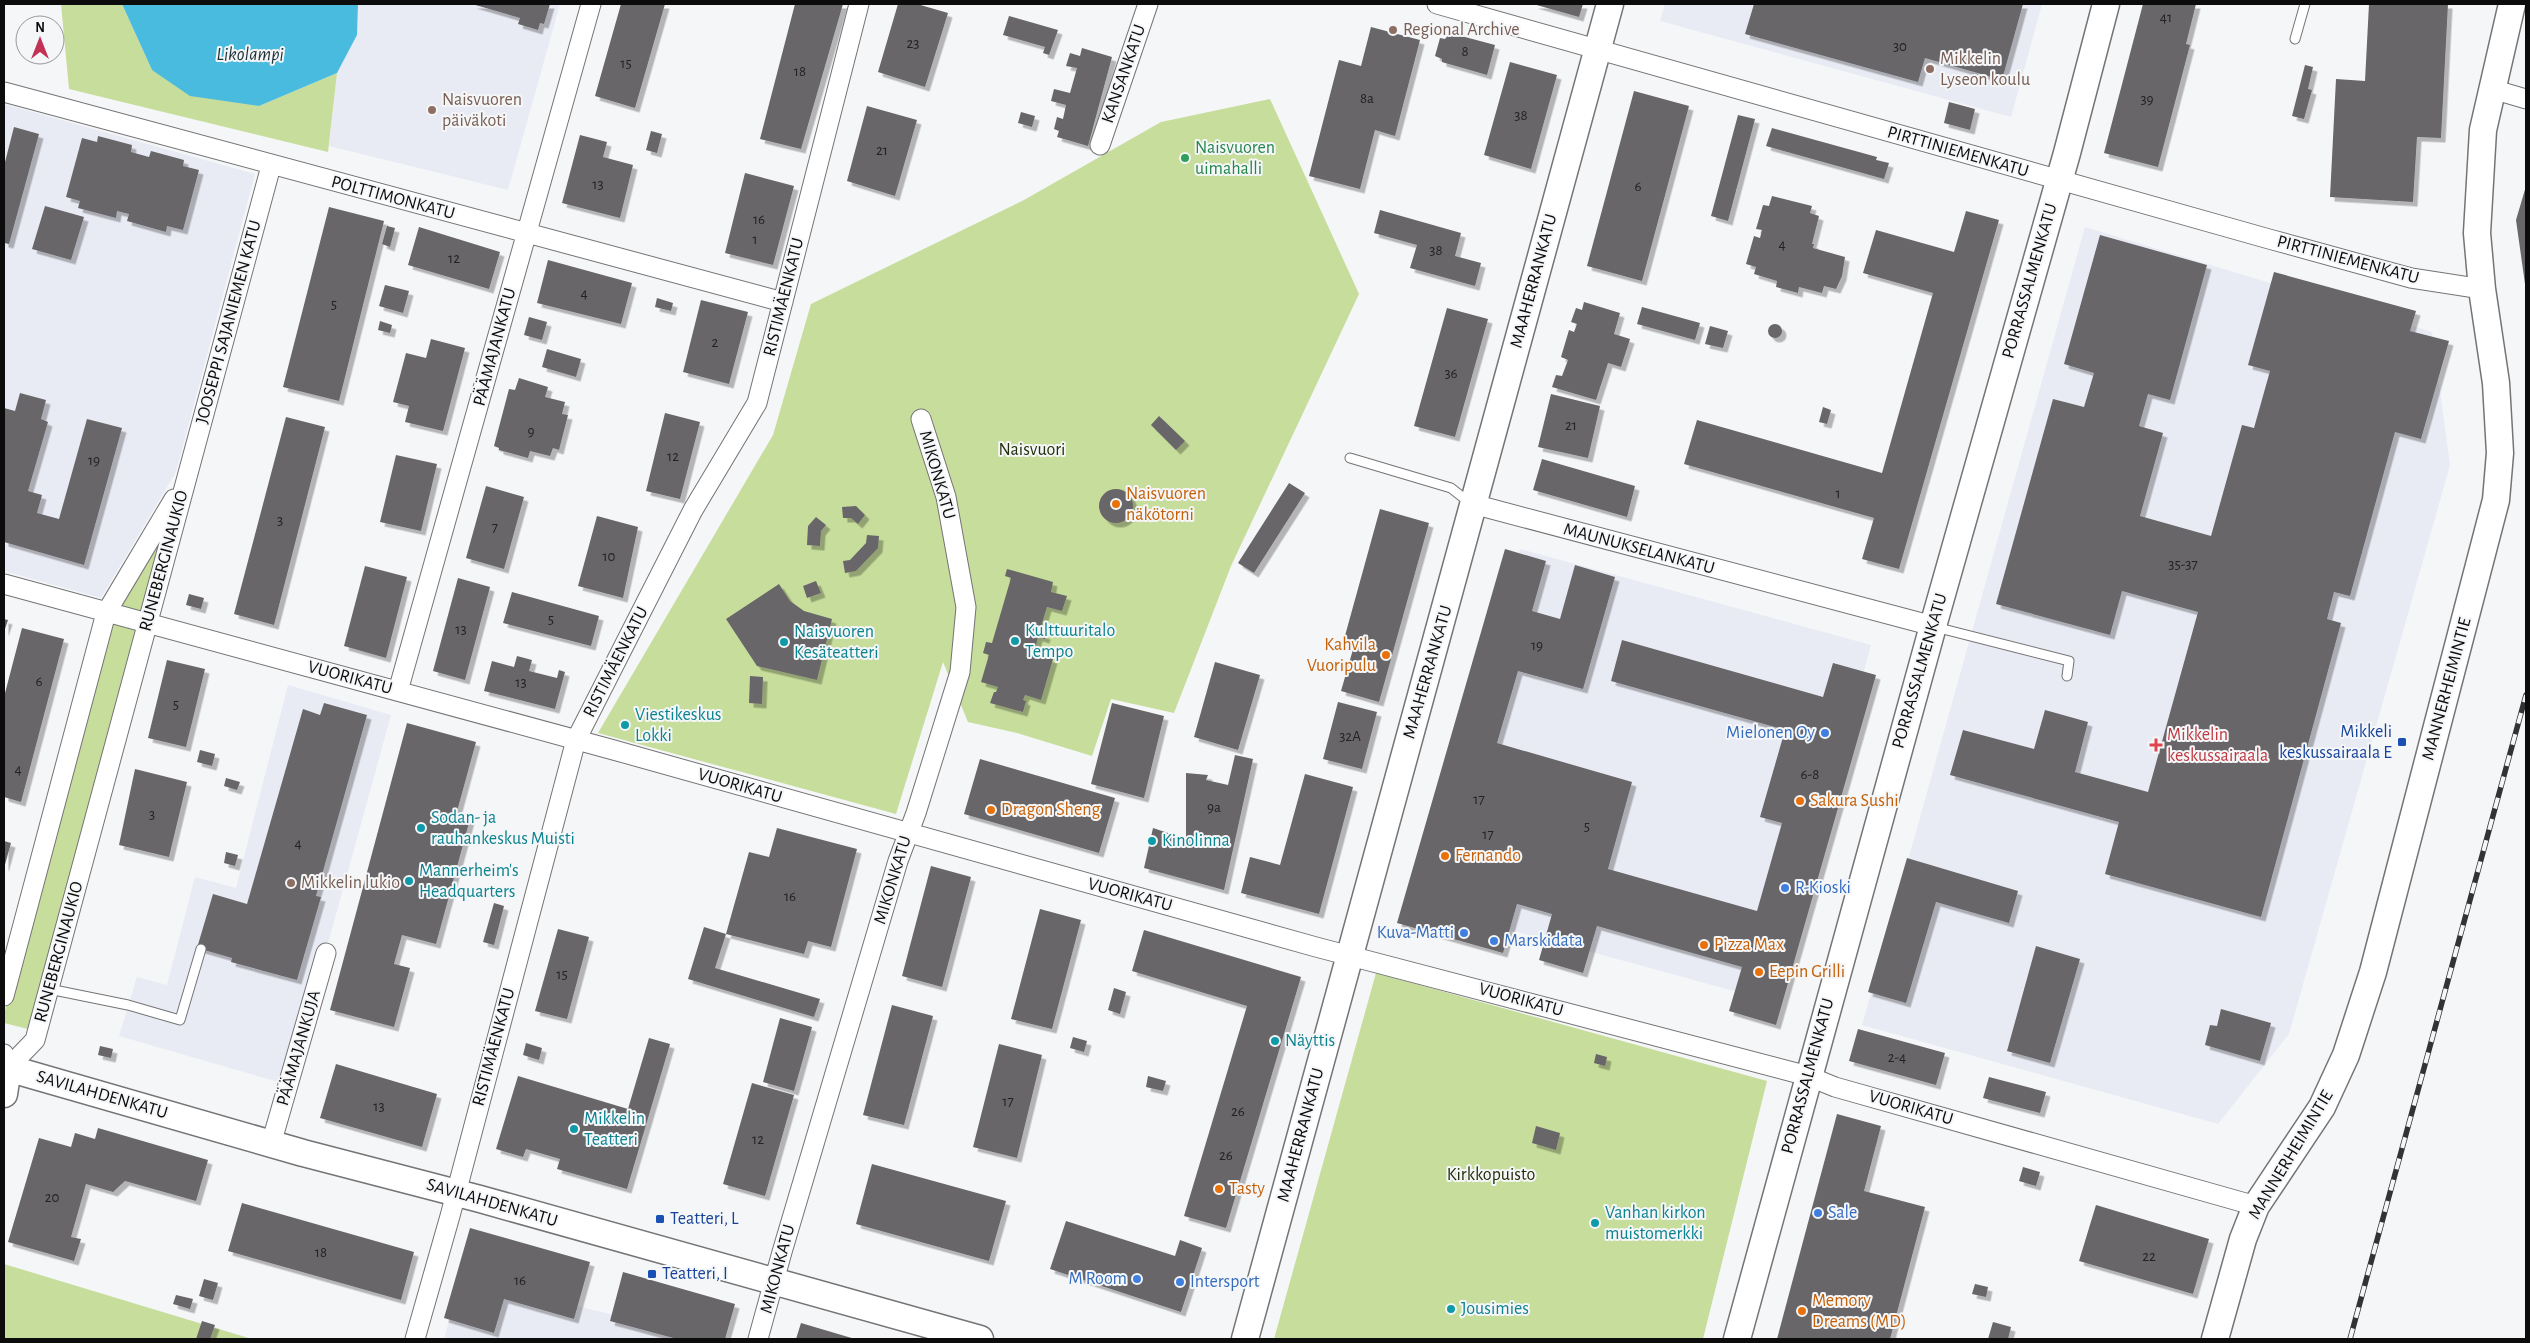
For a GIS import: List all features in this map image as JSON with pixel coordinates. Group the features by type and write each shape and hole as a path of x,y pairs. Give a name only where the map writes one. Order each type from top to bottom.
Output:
{"street":[{"name":"PÄÄMAJANKATU","path":"398,691 590,4"},
{"name":"RISTIMÄENKATU","path":"415,1339 456,1193 576,740 692,510 757,403 859,4"},
{"name":"KANSANKATU","path":"1100,145 1148,4"},
{"name":"PIRTTINIEMENKATU","path":"1437,4 2411,278 2482,289"},
{"name":"MAAHERRANKATU","path":"1245,1339 1610,4"},
{"name":"PORRASSALMENKATU","path":"1737,1339 1808,1076 2059,180 2106,4"},
{"name":"MANNERHEIMINTIE","path":"2215,1339 2243,1239 2256,1206 2322,1107 2346,1055 2373,972 2496,500 2500,453 2496,383 2482,289 2477,233 2483,130 2512,4"},
{"path":"2492,89 2526,99"},
{"name":"POLTTIMONKATU","path":"4,92 271,166 783,302"},
{"name":"JOOSEPPI SAJANIEMEN KATU","path":"187,478 271,166"},
{"name":"MIKONKATU","path":"758,1339 907,833 916,813 960,672 966,606 946,497 921,418"},
{"name":"RUNEBERGINAUKIO","path":"4,996 106,613 187,478"},
{"name":"RUNEBERGINAUKIO","path":"5,1063 35,1040 187,478"},
{"name":"MAUNUKSELANKATU","path":"1472,504 1933,626"},
{"name":"VUORIKATU","path":"4,584 576,740 1306,944 1350,954 1808,1076 1844,1090 2256,1206"},
{"name":"PÄÄMAJANKUJA","path":"271,1144 326,953"},
{"path":"4,1094 5,1063"},
{"name":"SAVILAHDENKATU","path":"5,1063 271,1144 456,1193 980,1339"}],"lane":[{"path":"2295,39 2304,4"},
{"name":"MAUNUKSELANKATU","path":"1350,458 1451,488 1472,504"},
{"path":"1933,626 2069,661 2067,676"},
{"path":"49,989 128,1006 180,1020 201,949"}],"shaded area":[{"name":"Naisvuoren päiväkoti","path":"358,4 560,4 508,190 329,146 337,73 357,35"},
{"name":"Mikkelin Lyseon koulu","path":"1665,4 2042,4 2011,117 1660,21"},
{"path":"4,104 255,174 176,472 101,598 4,571"},
{"name":"Mikkelin keskussairaala","path":"2085,227 2432,332 2450,465 2289,1034 2218,1124 1862,1025"},
{"path":"1520,549 1871,645 1774,1002 1423,906"},
{"name":"Mikkelin lukio","path":"288,685 391,715 289,1085 119,1036 137,977 167,985 195,877 236,888"},
{"path":"461,1277 710,1339 444,1339"}],"green space":[{"path":"61,4 122,4 152,70 259,106 337,73 328,152 69,89 65,46 65,15 62,15"},
{"name":"Naisvuori","path":"1270,99 1359,294 1231,566 1174,713 1111,699 1092,756 1017,733 968,722 943,662 896,814 598,733 773,435 811,304 1024,200 1161,122"},
{"path":"172,516 144,614 116,607"},
{"path":"111,617 142,625 32,1030 4,1023 4,1014"},
{"name":"Kirkkopuisto","path":"1376,973 1767,1081 1703,1339 1274,1339"},
{"path":"4,1264 252,1339 4,1339"}],"water":[{"name":"Likolampi","path":"122,4 358,4 357,35 337,73 259,106 190,96 152,70"}],"building":[{"path":"472,4 550,4 544,24 540,23 538,30 518,24 520,18"},
{"path":"621,4 665,4 635,108 595,96"},
{"path":"795,4 843,4 801,149 760,139"},
{"path":"898,4 917,4 948,13 925,87 878,72"},
{"path":"1533,4 1583,4 1579,17"},
{"name":"Mikkelin Lyseon koulu","path":"1754,4 2023,4 2002,80 1925,58 1918,82 1745,34"},
{"path":"2143,4 2196,4 2186,44 2190,45 2158,167 2104,153"},
{"path":"2369,4 2448,4 2441,138 2417,137 2413,202 2330,197 2336,79 2365,81"},
{"path":"1009,16 1058,30 1049,55 1043,53 1045,47 1003,35"},
{"path":"1371,27 1420,40 1395,136 1375,130 1360,189 1309,176 1339,60 1361,66"},
{"path":"1450,33 1495,45 1487,75 1442,62 1442,59 1435,56 1440,38 1445,39"},
{"path":"1082,48 1112,57 1088,146 1057,137 1059,131 1054,129 1057,117 1063,119 1066,105 1051,101 1054,89 1070,93 1077,68 1066,66 1070,53 1080,56"},
{"path":"1510,62 1557,75 1531,169 1484,155"},
{"path":"2305,65 2313,67 2308,89 2312,90 2304,119 2292,116"},
{"path":"1634,91 1689,106 1642,281 1587,266"},
{"path":"1949,102 1975,109 1970,130 1944,123"},
{"path":"867,106 917,120 895,196 847,181"},
{"path":"1021,112 1035,116 1032,127 1018,123"},
{"path":"1738,115 1755,119 1728,221 1711,216"},
{"path":"14,127 39,134 9,244 4,243 4,166"},
{"path":"1772,128 1877,157 1876,160 1889,163 1884,179 1766,146"},
{"path":"651,131 662,134 657,153 646,150"},
{"path":"580,135 607,142 603,157 633,165 620,218 562,203"},
{"path":"98,136 132,145 131,152 149,157 151,151 184,160 183,166 199,170 183,230 167,226 166,232 127,221 129,214 117,211 116,218 78,208 80,201 66,197 82,138 97,142"},
{"path":"745,173 794,186 773,265 725,253"},
{"path":"2526,186 2526,284 2525,284 2516,220"},
{"path":"1772,196 1812,206 1810,213 1819,216 1812,244 1814,244 1813,248 1845,257 1842,276 1836,289 1824,286 1822,293 1799,287 1798,293 1776,287 1777,281 1754,274 1756,267 1746,264 1754,236 1760,238 1762,230 1756,229 1763,205 1769,206"},
{"path":"45,206 84,217 71,260 32,249"},
{"path":"329,207 384,221 339,401 283,387"},
{"path":"1380,210 1461,233 1455,256 1481,263 1475,286 1410,268 1417,245 1374,233"},
{"path":"1966,211 1999,220 1899,569 1862,559 1874,518 1684,464 1697,420 1882,473 1933,293 1863,273 1876,230 1954,252"},
{"path":"387,226 395,228 390,247 382,244"},
{"path":"419,227 500,252 489,289 408,265"},
{"path":"2100,235 2207,265 2170,400 2148,394 2139,426 2163,433 2140,516 2211,536 2242,425 2254,428 2270,371 2248,365 2274,272 2416,311 2410,331 2449,341 2421,439 2395,432 2350,596 2334,592 2327,619 2341,623 2261,917 2105,874 2119,822 1950,775 1963,730 2034,749 2045,710 2088,722 2075,772 2148,792 2198,612 2122,591 2110,635 1996,604 2053,399 2084,407 2094,373 2064,364"},
{"path":"548,260 632,283 621,324 537,303"},
{"path":"385,285 409,291 403,313 379,306"},
{"path":"657,298 673,303 671,311 655,307"},
{"path":"701,300 748,312 729,384 683,372"},
{"path":"1584,302 1620,313 1614,334 1630,339 1621,367 1608,363 1596,400 1552,387 1556,375 1562,376 1568,360 1561,357 1569,330 1574,332 1577,324 1571,322 1576,308 1582,310"},
{"path":"1642,307 1700,323 1695,340 1637,324"},
{"path":"1447,308 1488,319 1455,437 1414,426"},
{"path":"529,317 547,322 542,340 524,335"},
{"path":"380,321 392,325 390,333 378,330"},
{"path":"1775,324 1780,326 1782,331 1780,336 1775,338 1770,336 1768,331 1770,326"},
{"path":"1710,326 1728,331 1723,348 1705,344"},
{"path":"431,339 465,348 443,431 405,422 409,406 393,402 406,353 426,358"},
{"path":"547,349 581,359 576,377 542,367"},
{"path":"519,378 548,387 545,397 565,402 562,414 568,415 559,450 553,448 550,456 530,451 528,458 499,450 499,448 494,446 509,389 515,390"},
{"path":"20,393 46,400 41,419 48,422 28,491 42,495 37,513 59,519 87,419 122,428 84,565 4,542 4,408 15,411"},
{"path":"1551,394 1600,406 1588,458 1538,447"},
{"path":"1823,407 1831,410 1827,424 1819,422"},
{"path":"665,413 700,422 680,499 646,491"},
{"path":"1159,416 1185,441 1176,450 1151,425"},
{"path":"286,417 325,427 274,625 234,614"},
{"path":"396,455 437,464 421,531 380,522"},
{"path":"1542,459 1635,486 1627,517 1533,490"},
{"path":"1289,483 1305,493 1254,573 1238,563"},
{"path":"486,486 524,497 504,569 466,558"},
{"name":"Naisvuoren näkötorni","path":"1116,489 1123,490 1128,494 1132,499 1132,513 1128,518 1123,522 1116,523 1109,522 1104,518 1100,513 1099,506 1100,499 1104,494 1109,490"},
{"path":"856,506 865,515 858,524 851,518 843,518 842,507"},
{"path":"1380,509 1429,523 1379,702 1341,691 1354,646 1343,643"},
{"path":"597,516 638,527 623,598 578,586"},
{"path":"816,517 826,525 821,531 820,546 807,545 808,526"},
{"path":"867,535 879,536 878,548 856,571 845,573 843,561 850,560 866,543"},
{"path":"1505,549 1546,561 1532,611 1560,619 1575,565 1615,577 1583,689 1518,671 1497,743 1632,782 1608,869 1757,911 1782,823 1760,817 1785,730 1611,681 1622,640 1823,697 1833,663 1876,675 1776,1025 1729,1011 1742,967 1597,926 1583,973 1539,960 1552,914 1517,904 1503,953 1397,923"},
{"path":"365,566 407,577 386,658 344,646"},
{"name":"Kulttuuritalo Tempo","path":"1007,569 1053,582 1051,592 1067,596 1062,611 1047,607 1039,633 1046,635 1045,639 1038,637 1034,654 1053,659 1041,700 1025,695 1023,700 1026,701 1023,712 990,703 998,687 981,682 989,655 983,653 986,642 992,643 1011,578 1005,576"},
{"path":"458,578 490,587 465,680 433,671"},
{"path":"816,581 821,593 807,598 803,586"},
{"name":"Naisvuoren Kesäteatteri","path":"779,584 790,601 804,611 832,619 817,680 757,666 726,619"},
{"path":"512,592 599,616 591,646 503,623"},
{"path":"189,594 204,598 201,609 186,605"},
{"path":"4,619 8,620 4,632"},
{"path":"22,628 64,639 21,802 4,797 4,697"},
{"path":"517,656 532,660 529,671 557,678 559,670 565,672 555,709 484,691 492,661 514,667"},
{"path":"167,660 205,669 186,747 148,738"},
{"path":"1215,662 1260,675 1238,750 1194,737"},
{"path":"750,676 763,677 762,704 749,703"},
{"path":"1338,702 1377,712 1362,769 1323,759"},
{"path":"324,703 367,715 316,896 321,897 297,980 231,962 232,958 197,948 213,894 247,904 303,709 320,715"},
{"path":"1112,703 1164,716 1144,798 1091,784"},
{"name":"Mannerheim's Headquarters","path":"407,723 476,742 456,815 470,819 436,944 402,935 394,964 410,968 394,1027 330,1010"},
{"path":"200,750 215,754 212,766 197,762"},
{"path":"1235,755 1253,759 1224,890 1144,868 1153,828 1186,839 1186,773 1208,775 1206,780 1228,785"},
{"path":"980,759 1115,798 1099,853 964,814"},
{"path":"135,769 187,782 169,857 119,845"},
{"path":"1305,774 1353,787 1319,914 1241,893 1250,857 1280,865"},
{"path":"226,778 240,782 237,790 224,786"},
{"path":"777,828 857,849 831,947 808,941 804,954 726,934 749,852 769,857"},
{"path":"4,841 11,843 4,868"},
{"path":"226,852 238,855 235,866 224,863"},
{"path":"1907,858 2018,891 2009,923 1936,902 1906,1003 1868,992"},
{"path":"931,866 971,877 942,987 902,976"},
{"path":"494,903 504,906 494,945 483,942"},
{"path":"1040,909 1081,920 1052,1029 1011,1019"},
{"path":"704,927 726,934 715,968 820,999 814,1017 688,979"},
{"path":"558,929 589,937 567,1019 535,1011"},
{"path":"1144,930 1301,977 1226,1228 1184,1216 1247,1006 1132,971"},
{"path":"2036,946 2080,959 2050,1063 2007,1051"},
{"path":"1114,988 1126,992 1120,1014 1108,1010"},
{"path":"892,1005 933,1016 904,1125 863,1115"},
{"path":"2221,1009 2271,1023 2260,1061 2205,1045 2210,1025 2217,1026"},
{"path":"780,1018 812,1027 794,1091 763,1082"},
{"path":"1858,1029 1945,1053 1936,1085 1849,1061"},
{"path":"1073,1037 1087,1041 1084,1052 1070,1048"},
{"name":"Mikkelin Teatteri","path":"649,1038 670,1044 627,1189 557,1169 560,1159 526,1149 523,1157 496,1149 518,1076 628,1109"},
{"path":"526,1043 542,1048 539,1060 523,1055"},
{"path":"999,1044 1042,1055 1017,1158 973,1147"},
{"path":"100,1046 113,1049 111,1058 98,1055"},
{"path":"1596,1054 1607,1057 1605,1066 1594,1063"},
{"path":"336,1064 437,1094 422,1147 320,1118"},
{"path":"1148,1076 1166,1081 1163,1091 1146,1087"},
{"path":"1989,1077 2046,1092 2040,1113 1983,1098"},
{"path":"752,1083 794,1095 765,1196 723,1184"},
{"path":"1837,1114 1881,1126 1864,1191 1925,1207 1890,1339 1777,1339"},
{"path":"1536,1126 1560,1133 1556,1150 1532,1143"},
{"path":"98,1128 208,1160 196,1201 125,1181 113,1192 86,1184 71,1237 81,1239 74,1261 8,1242 39,1138 71,1147 75,1133 95,1139"},
{"path":"872,1164 1006,1201 989,1261 856,1224"},
{"path":"2023,1167 2040,1172 2036,1186 2019,1181"},
{"path":"242,1203 414,1252 401,1300 228,1251"},
{"path":"2096,1205 2209,1239 2193,1294 2079,1261"},
{"path":"1066,1221 1175,1256 1180,1240 1202,1248 1181,1312 1050,1269"},
{"path":"470,1228 590,1262 574,1319 504,1299 494,1333 444,1318"},
{"path":"623,1272 735,1304 725,1339 677,1339 610,1321"},
{"path":"204,1279 218,1283 213,1300 199,1296"},
{"path":"1975,1284 1988,1287 1986,1297 1972,1294"},
{"path":"176,1295 193,1299 190,1309 173,1304"},
{"path":"202,1321 215,1325 210,1339 196,1339"},
{"path":"1993,1322 2011,1327 2008,1339 1988,1339"},
{"path":"801,1323 855,1339 796,1339"}],"railway":[{"path":"2350,1339 2526,695"}],"place":[{"name":"Regional Archive","path":"1393,30"},
{"name":"Mikkelin Lyseon koulu","path":"1930,69"},
{"name":"Naisvuoren päiväkoti","path":"432,110"},
{"name":"Naisvuoren uimahalli","path":"1185,158"},
{"name":"Naisvuoren näkötorni","path":"1116,504"},
{"name":"Kulttuuritalo Tempo","path":"1015,641"},
{"name":"Naisvuoren Kesäteatteri","path":"784,642"},
{"name":"Kahvila Vuoripulu","path":"1386,655"},
{"name":"Viestikeskus Lokki","path":"625,725"},
{"name":"Mielonen Oy","path":"1825,733"},
{"name":"Mikkeli keskussairaala E","path":"2402,742"},
{"name":"Mikkelin keskussairaala","path":"2156,745"},
{"name":"Sakura Sushi","path":"1800,801"},
{"name":"Dragon Sheng","path":"991,810"},
{"name":"Sodan- ja rauhankeskus Muisti","path":"421,828"},
{"name":"Kinolinna","path":"1152,841"},
{"name":"Fernando","path":"1445,856"},
{"name":"Mannerheim's Headquarters","path":"409,881"},
{"name":"Mikkelin lukio","path":"291,883"},
{"name":"R-Kioski","path":"1785,888"},
{"name":"Kuva-Matti","path":"1464,933"},
{"name":"Marskidata","path":"1494,941"},
{"name":"Pizza Max","path":"1704,945"},
{"name":"Eepin Grilli","path":"1759,972"},
{"name":"Näyttis","path":"1275,1041"},
{"name":"Mikkelin Teatteri","path":"574,1129"},
{"name":"Tasty","path":"1219,1189"},
{"name":"Sale","path":"1818,1213"},
{"name":"Teatteri, L","path":"660,1219"},
{"name":"Vanhan kirkon muistomerkki","path":"1595,1223"},
{"name":"Teatteri, I","path":"652,1274"},
{"name":"M Room","path":"1137,1279"},
{"name":"Intersport","path":"1180,1282"},
{"name":"Jousimies","path":"1451,1309"},
{"name":"Memory Dreams (MD)","path":"1802,1311"}]}
